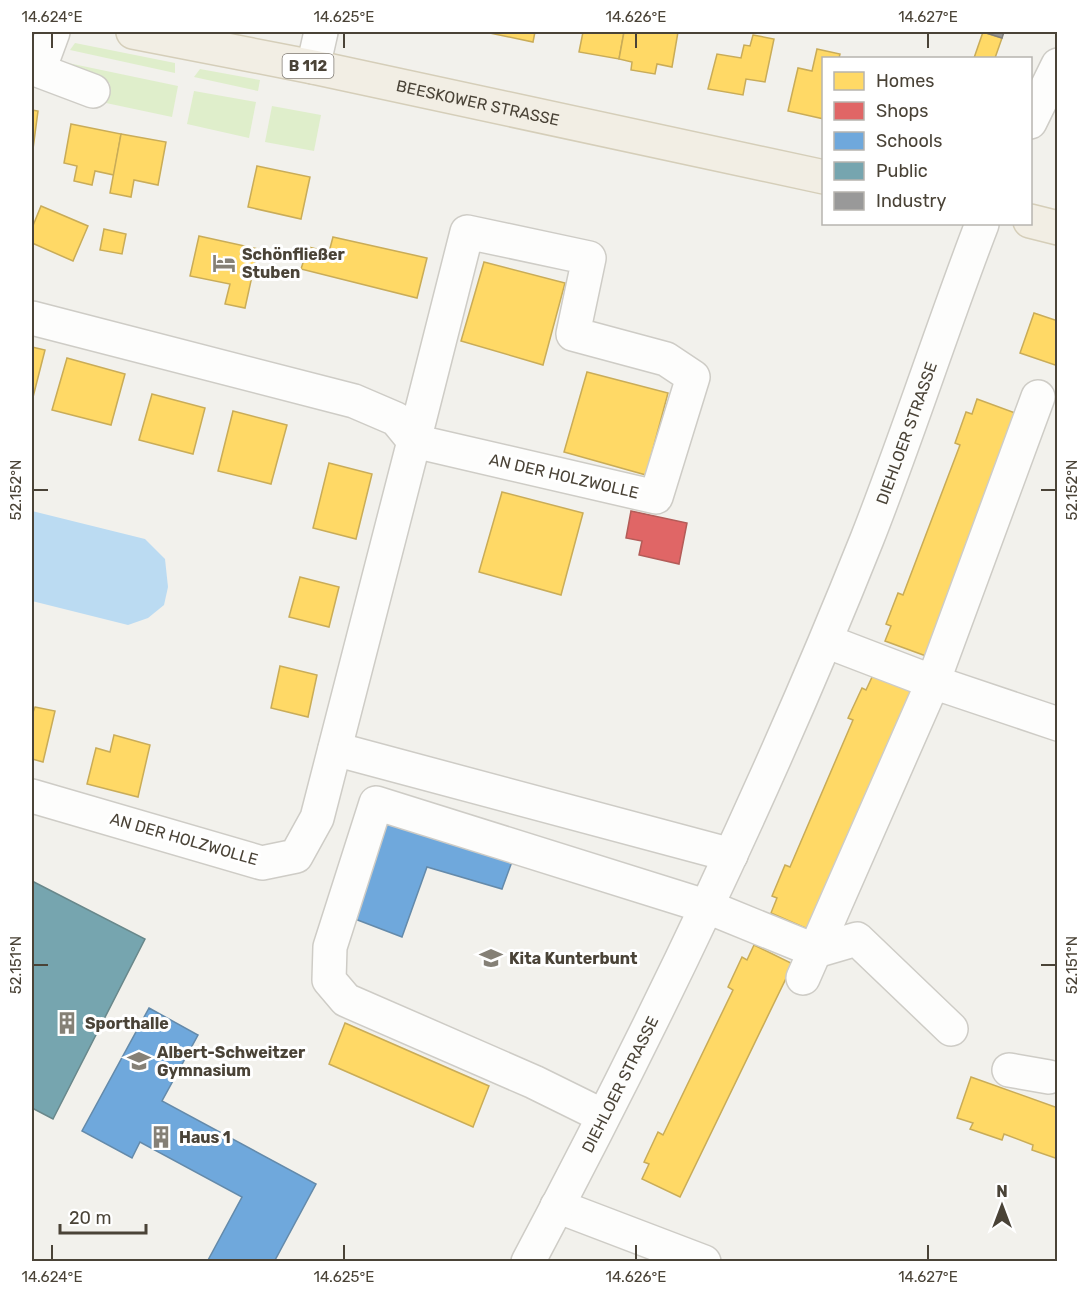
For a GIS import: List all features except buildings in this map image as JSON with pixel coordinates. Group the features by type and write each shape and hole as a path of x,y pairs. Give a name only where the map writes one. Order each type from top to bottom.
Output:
{"main road":[{"name":"BEESKOWER STRASSE","path":"133,32 313,67 822,177"},
{"path":"1032,222 1058,228"}],"street":[{"path":"53,32 35,69 93,91"},
{"path":"313,67 321,32"},
{"path":"1032,118 1058,65"},
{"name":"DIEHLOER STRASSE","path":"528,1262 708,907 826,641 876,516 982,225"},
{"name":"AN DER HOLZWOLLE","path":"32,796 262,863 296,856 317,818 467,232 589,258 573,334 666,359 693,376 656,497 414,441"},
{"path":"32,318 354,401 396,419 414,441"},
{"path":"810,965 933,682 1038,397"},
{"path":"826,641 933,682 1058,724"},
{"path":"335,749 732,855"},
{"path":"603,1116 534,1082 346,1000 329,980 330,947 376,803 708,907 810,965"},
{"path":"810,965 856,939 951,1029"},
{"path":"1009,1070 1055,1070"},
{"path":"557,1206 705,1262"}],"green space":[{"path":"75,43 175,63 175,73 70,50"},
{"path":"68,63 178,86 172,117 106,103 110,83 69,75"},
{"path":"200,69 260,80 258,91 194,77"},
{"path":"194,91 256,102 249,138 187,124"},
{"path":"272,106 321,115 314,151 265,142"}],"water":[{"path":"32,511 145,539 165,559 168,587 164,605 148,618 128,625 32,601"}],"place":[{"name":"Schönfließer Stuben","path":"224,263"},
{"name":"Kita Kunterbunt","path":"491,958"},
{"name":"Sporthalle","path":"67,1023"},
{"name":"Albert-Schweitzer Gymnasium","path":"139,1061"},
{"name":"Haus 1","path":"161,1137"}]}
